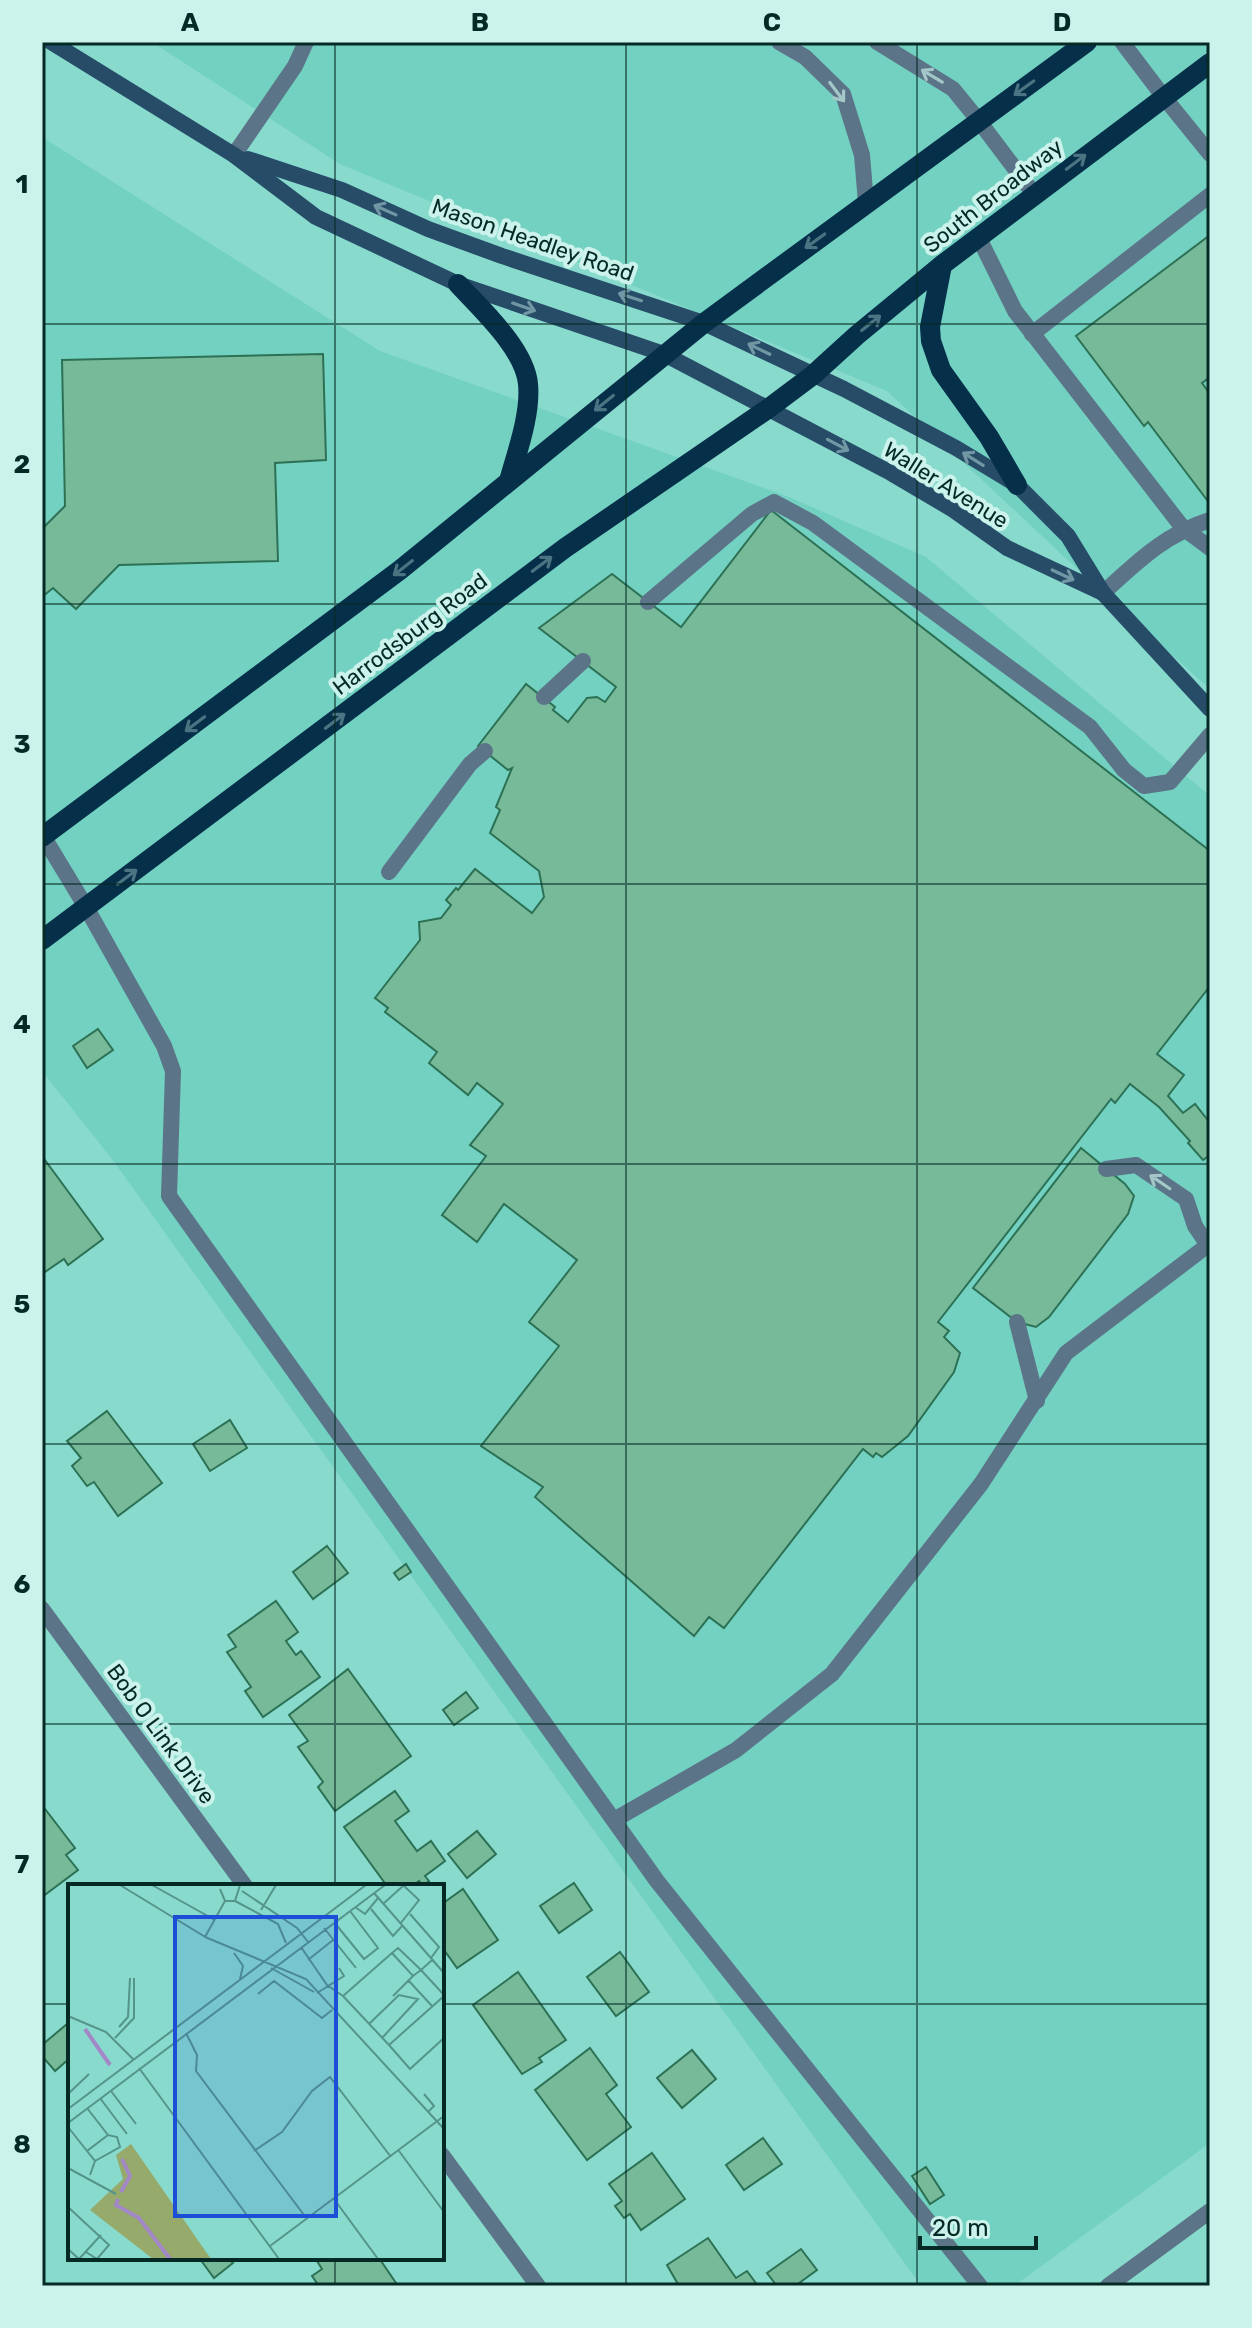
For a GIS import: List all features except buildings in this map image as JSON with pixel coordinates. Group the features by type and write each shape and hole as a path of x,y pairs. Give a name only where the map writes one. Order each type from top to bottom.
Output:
{"main road":[{"name":"Mason Headley Road","path":"51,42 234,155 316,217 458,284 664,354 769,408"},
{"path":"43,836 400,570 704,323 1087,42"},
{"name":"South Broadway","path":"813,375 942,265 1210,63"},
{"name":"Mason Headley Road","path":"234,155 342,190 428,229 502,256 704,323 813,375"},
{"path":"942,265 930,327 931,341 941,370 989,437 1017,485"},
{"path":"458,284 514,349 528,384 523,433 509,481"},
{"name":"Harrodsburg Road","path":"42,940 565,548 813,375"},
{"name":"Waller Avenue","path":"813,375 956,448 1017,485 1068,536 1103,593 1210,709"},
{"name":"Waller Avenue","path":"769,408 952,509 1007,548 1103,593"}],"street":[{"path":"234,155 295,66 306,42"},
{"path":"779,42 805,57 843,94 862,155 866,203"},
{"path":"877,42 953,89 1034,194"},
{"path":"1122,42 1210,154"},
{"path":"1032,334 1210,195"},
{"path":"979,238 1015,311 1032,334 1183,528 1210,548"},
{"path":"648,602 752,514 774,502 813,523 1090,727 1124,770 1144,786 1170,782 1210,735"},
{"path":"1103,593 1143,557 1183,528 1210,520"},
{"path":"544,697 583,661"},
{"path":"389,872 470,764 485,751"},
{"path":"43,836 164,1046 173,1071 169,1196 657,1881 980,2286"},
{"path":"614,1820 736,1750 832,1674 981,1484 1066,1353 1209,1246 1195,1226 1186,1199 1136,1165 1106,1169"},
{"path":"1017,1322 1037,1401"},
{"name":"Bob O Link Drive","path":"42,1609 244,1884"},
{"path":"444,2158 538,2286"},
{"path":"1108,2286 1210,2211"}],"shaded area":[{"path":"152,42 1210,42 1210,689 887,391 340,164"},
{"path":"42,137 380,351 789,497 926,557 1210,796 1210,2143 1014,2286 921,2286 112,1159 42,1071"}]}
